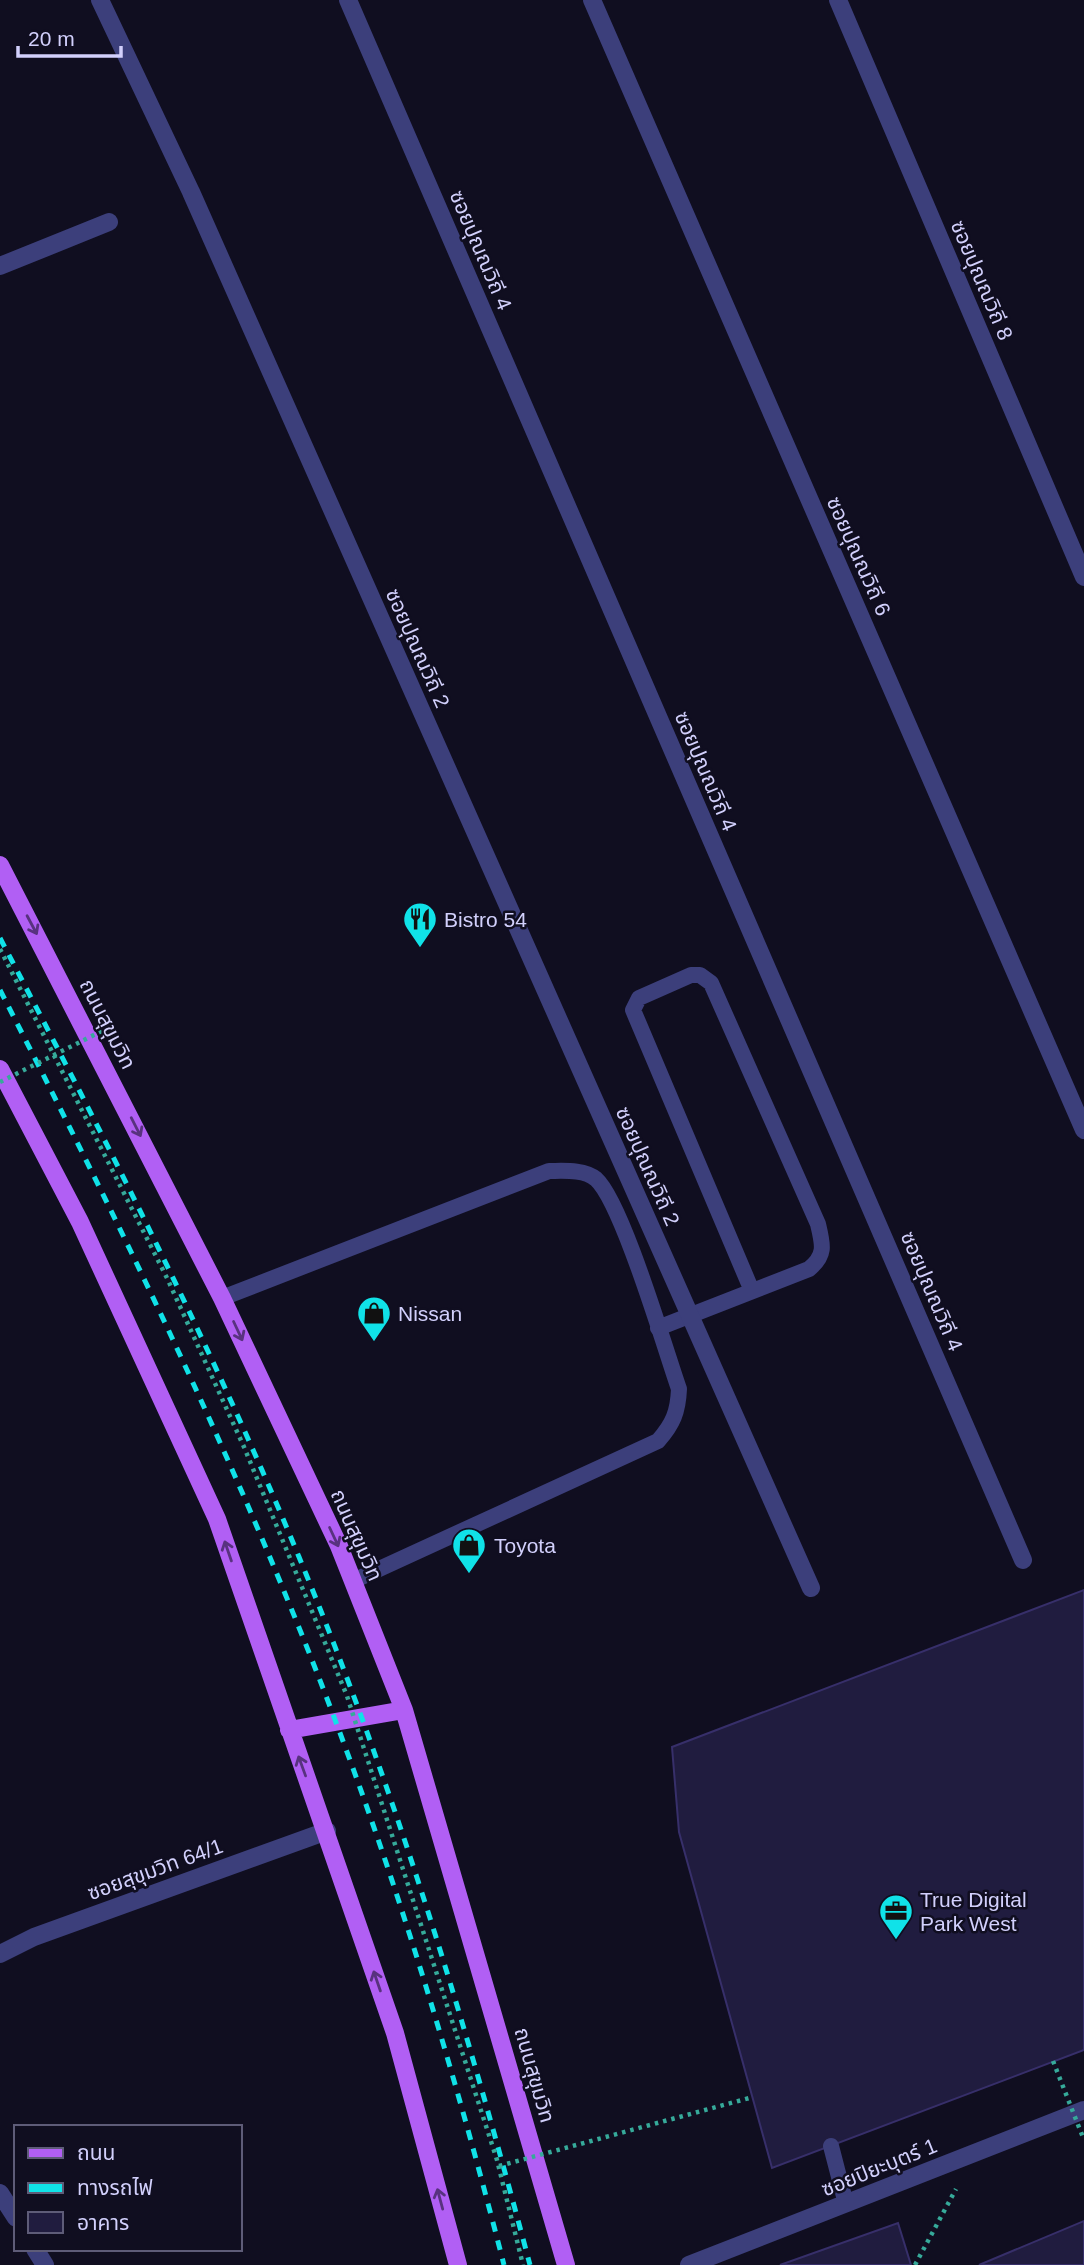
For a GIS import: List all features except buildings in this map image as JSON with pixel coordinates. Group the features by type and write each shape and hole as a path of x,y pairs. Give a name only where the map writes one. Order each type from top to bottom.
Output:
{"main road":[{"name":"ถนนสุขุมวิท","path":"0,864 222,1298 353,1581 404,1710 566,2265"},
{"path":"0,1069 80,1222 217,1519 395,2033 458,2265"},
{"path":"289,1730 404,1710"}],"street":[{"name":"ซอยปุณณวิถี 2","path":"100,0 191,192 811,1588"},
{"name":"ซอยปุณณวิถี 4","path":"348,0 1023,1560"},
{"name":"ซอยปุณณวิถี 6","path":"592,0 1084,1130"},
{"name":"ซอยปุณณวิถี 8","path":"838,0 1084,578"},
{"path":"0,266 109,222"},
{"name":"ซอยสุขุมวิท 64/1","path":"0,1954 34,1937 327,1831"},
{"name":"ซอยปิยะบุตร์ 1","path":"689,2265 1084,2110"},
{"path":"0,2193 14,2215"}],"lane":[{"path":"658,1328 752,1292 809,1269 820,1260 824,1248 818,1224 711,983 700,975 691,975 639,998 633,1010 752,1292"},
{"path":"222,1298 549,1171 571,1171 595,1178 615,1207 679,1390 678,1409 671,1425 658,1441 353,1581"},
{"path":"831,2146 846,2204"}],"path":[{"path":"0,949 167,1278 239,1435 346,1696 499,2166 523,2265"},
{"path":"0,1082 106,1029"},
{"path":"1053,2062 1084,2140"},
{"path":"499,2166 752,2097"},
{"path":"915,2265 976,2153"}],"railway":[{"path":"0,938 199,1332 306,1574 401,1829 482,2090 530,2265"},
{"path":"0,990 185,1366 319,1677 407,1926 458,2095 504,2265"}],"place":[{"name":"Bistro 54","path":"420,949"},
{"name":"Nissan","path":"374,1343"},
{"name":"Toyota","path":"469,1575"},
{"name":"True Digital Park West","path":"896,1941"}]}
